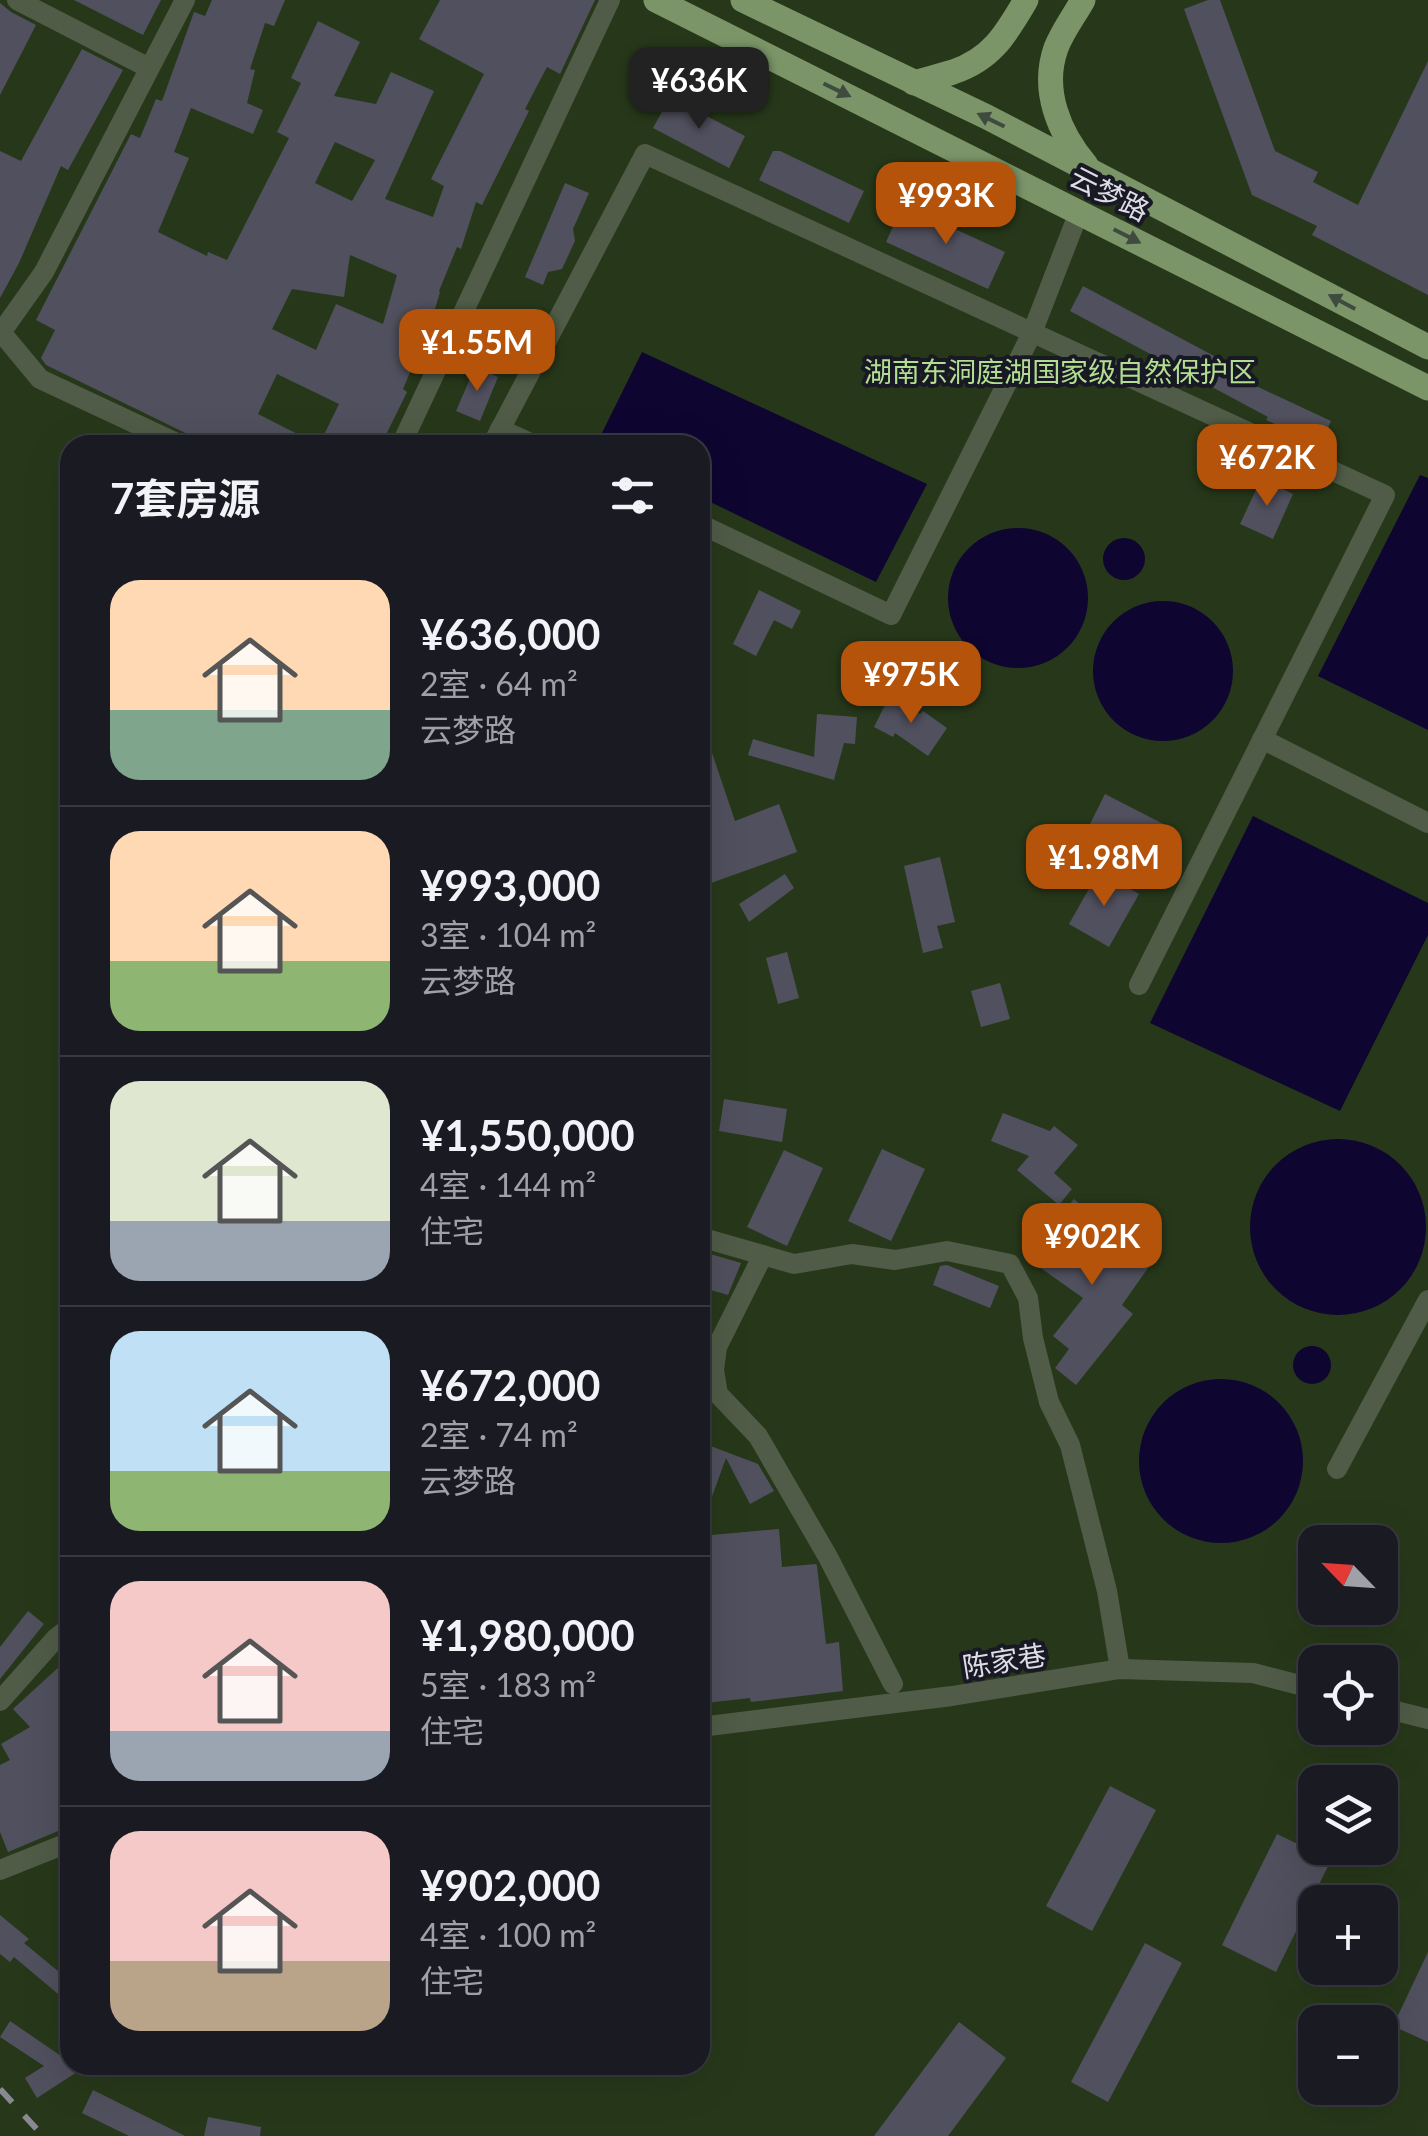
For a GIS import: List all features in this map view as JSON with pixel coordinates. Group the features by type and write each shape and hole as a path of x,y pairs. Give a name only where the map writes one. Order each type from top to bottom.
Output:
{"main road":[{"name":"云梦路","path":"656,0 1428,388"},
{"path":"743,0 1089,169 1428,347"},
{"path":"914,83 951,73 986,56 998,45 1026,0"},
{"path":"1082,0 1057,44 1049,69 1061,128 1089,169"}],"street":[{"path":"17,0 149,68"},
{"path":"159,435 40,378 1,332 44,272 185,0"},
{"path":"406,435 610,0"},
{"path":"497,435 645,154 1385,494 1139,985"},
{"path":"710,529 891,615 1032,333 1080,212"},
{"path":"1262,739 1428,823"},
{"path":"710,1239 794,1264 852,1254 895,1260 947,1251 1010,1264 1028,1298 1033,1338 1049,1402 1070,1446 1107,1592 1120,1669"},
{"path":"762,1255 717,1347 714,1370 718,1394 758,1436 828,1557 893,1684"},
{"path":"1336,1469 1428,1300"},
{"path":"0,1701 60,1635"},
{"name":"陈家巷","path":"710,1726 952,1696 1120,1669 1253,1673 1298,1685"},
{"path":"1398,1712 1428,1720"},
{"path":"0,1870 60,1846"}],"green space":[{"name":"湖南东洞庭湖国家级自然保护区","path":"0,0 1428,0 1428,2136 0,2136"}],"shaded area":[{"path":"642,352 927,484 876,582 710,502 710,435 601,435"},
{"path":"1420,475 1428,478 1428,730 1318,676"},
{"path":"1018,528 1045,534 1067,549 1082,571 1088,598 1082,625 1067,647 1045,662 1018,668 991,662 969,647 954,625 948,598 954,571 969,549 991,534"},
{"path":"1124,538 1139,544 1145,559 1139,574 1124,580 1109,574 1103,559 1109,544"},
{"path":"1163,601 1190,606 1213,621 1228,644 1233,671 1228,698 1213,721 1190,736 1163,741 1136,736 1113,721 1098,698 1093,671 1098,644 1113,621 1136,606"},
{"path":"1253,816 1428,903 1428,935 1340,1111 1150,1023"},
{"path":"1338,1139 1372,1146 1400,1165 1419,1193 1426,1227 1419,1261 1400,1289 1372,1308 1338,1315 1304,1308 1276,1289 1257,1261 1250,1227 1257,1193 1276,1165 1304,1146"},
{"path":"1312,1346 1325,1352 1331,1365 1325,1378 1312,1384 1299,1378 1293,1365 1299,1352"},
{"path":"1221,1379 1252,1385 1279,1403 1297,1430 1303,1461 1297,1492 1279,1519 1252,1537 1221,1543 1190,1537 1163,1519 1145,1492 1139,1461 1145,1430 1163,1403 1190,1385"}],"building":[{"path":"74,0 161,0 143,35"},
{"path":"212,0 285,0 274,26 265,23 250,69 255,70 247,103 263,110 253,134 191,108 174,152 189,158 158,232 207,256 208,252 227,260 289,138 277,132 301,83 291,78 318,21 360,42 334,96 376,104 391,72 434,91 385,199 433,217 444,186 431,179 484,74 419,39 440,0 595,0 560,74 547,67 482,205 476,202 461,249 457,247 403,389 407,392 386,435 324,435 339,404 277,374 258,414 299,435 190,435 46,365 41,358 55,330 36,320 131,134 140,138 156,99 162,101 194,12 205,16","holes":["335,142 375,160 352,201 315,183","350,255 397,275 383,324 336,304 316,350 272,329 292,289 344,297"]},
{"path":"1220,0 1275,151 1318,172 1313,182 1358,205 1428,61 1428,295 1312,235 1317,226 1252,195 1184,9"},
{"path":"0,3 36,25 0,95"},
{"path":"82,49 123,70 68,170 61,166 0,298 0,151 21,161"},
{"path":"670,97 745,136 729,168 653,128"},
{"path":"773,151 864,191 849,223 759,180"},
{"path":"565,183 589,193 573,229 575,241 562,269 548,272 543,285 525,277"},
{"path":"903,205 1005,252 988,289 886,242"},
{"path":"1083,286 1259,380 1256,386 1331,421 1320,445 1266,420 1268,417 1070,311"},
{"path":"475,367 498,377 480,421 456,411"},
{"path":"1261,479 1293,494 1273,539 1240,524"},
{"path":"759,590 801,611 792,629 774,620 756,656 733,644"},
{"path":"888,699 920,714 923,711 947,728 928,756 895,733 893,737 874,727"},
{"path":"817,714 857,717 855,744 844,743 834,780 748,755 753,739 814,757"},
{"path":"710,747 735,821 779,804 797,852 710,883"},
{"path":"1105,794 1171,828 1156,858 1090,824"},
{"path":"940,857 955,922 937,926 943,948 923,953 904,866"},
{"path":"1099,871 1139,894 1109,947 1069,924"},
{"path":"785,874 794,888 749,922 739,904"},
{"path":"787,952 799,998 778,1004 766,958"},
{"path":"1000,983 1010,1019 981,1027 971,991"},
{"path":"724,1099 787,1109 782,1142 719,1131"},
{"path":"1003,1113 1050,1131 1054,1126 1078,1145 1054,1173 1072,1189 1059,1205 1017,1170 1029,1156 991,1141"},
{"path":"882,1149 925,1169 891,1241 848,1221"},
{"path":"784,1150 823,1168 787,1246 747,1227"},
{"path":"1074,1199 1107,1227 1085,1252 1148,1247 1155,1258 1122,1305 1133,1314 1076,1385 1055,1368 1069,1349 1053,1336 1083,1298 1038,1266 1068,1224 1059,1216"},
{"path":"710,1254 741,1263 728,1295 710,1290"},
{"path":"947,1265 999,1286 990,1308 933,1285 940,1266"},
{"path":"710,1446 758,1464 774,1491 750,1504 726,1458 710,1502"},
{"path":"779,1529 782,1567 816,1564 826,1644 839,1642 843,1691 751,1702 750,1698 710,1703 710,1535"},
{"path":"28,1611 44,1624 0,1679 0,1647"},
{"path":"60,1666 60,1830 8,1852 0,1832 0,1765 10,1760 1,1744 30,1727 13,1709"},
{"path":"1110,1786 1156,1810 1092,1931 1046,1906"},
{"path":"1277,1834 1298,1844 1298,1865 1329,1865 1319,1885 1298,1885 1298,1927 1276,1972 1222,1945"},
{"path":"0,1915 29,1939 24,1943 60,1973 60,1996 14,1957 10,1962 0,1954"},
{"path":"1145,1943 1182,1963 1108,2102 1071,2082"},
{"path":"1428,1952 1428,2042 1398,2028 1398,2015"},
{"path":"10,2021 60,2055 60,2075 72,2075 37,2098 25,2078 44,2066 0,2037"},
{"path":"959,2022 1006,2058 948,2136 874,2136"},
{"path":"93,2090 185,2136 129,2136 82,2113"},
{"path":"208,2117 261,2127 260,2136 204,2136"}],"railway":[{"path":"0,2089 43,2136"}]}
